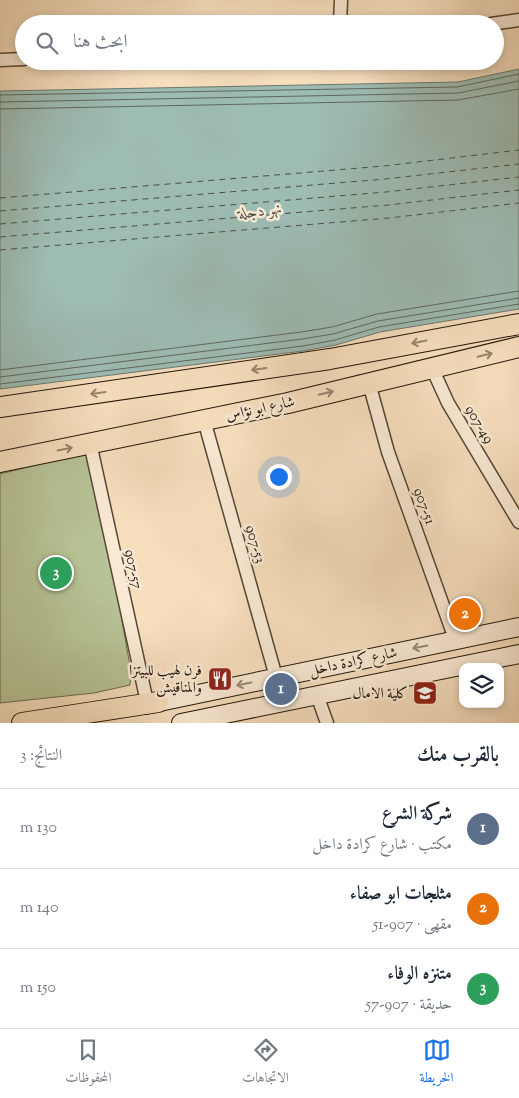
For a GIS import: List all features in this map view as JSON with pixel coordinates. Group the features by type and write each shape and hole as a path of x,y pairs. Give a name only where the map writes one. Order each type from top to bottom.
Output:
{"main road":[{"path":"2,407 330,359 519,324"},
{"name":"شارع ابو نؤاس","path":"0,462 204,420 519,347"},
{"name":"شارع كرادة داخل","path":"63,723 152,702 519,627"},
{"name":"شارع كرادة داخل","path":"182,723 519,654"},
{"path":"22,723 152,702"}],"street":[{"path":"341,15 342,0"},
{"path":"504,22 519,20"},
{"path":"0,60 15,59"},
{"name":"907-49","path":"432,368 448,403 519,522"},
{"name":"907-51","path":"369,383 388,452 455,639"},
{"name":"907-53","path":"204,420 276,677"},
{"name":"907-57","path":"90,443 152,702"},
{"path":"317,695 327,723"}],"green space":[{"path":"88,452 101,501 131,672 130,685 94,693 0,703 0,474"}],"water":[{"name":"نهر دجلة","path":"519,69 519,309 380,332 336,345 303,351 0,389 0,91 458,82"}],"ferry route":[{"path":"0,198 384,166 519,150"},
{"path":"0,211 385,179 519,164"},
{"path":"0,224 386,192 519,177"},
{"path":"0,237 388,205 519,190"},
{"path":"0,250 389,218 519,203"}],"place":[{"name":"متنزه الوفاء","path":"56,573"},
{"name":"مثلجات ابو صفاء","path":"465,614"},
{"name":"فرن لهيب للبيتزا والمناقيش","path":"220,679"},
{"name":"شركة الشرع","path":"281,689"},
{"name":"كلية الامال","path":"425,693"}]}
